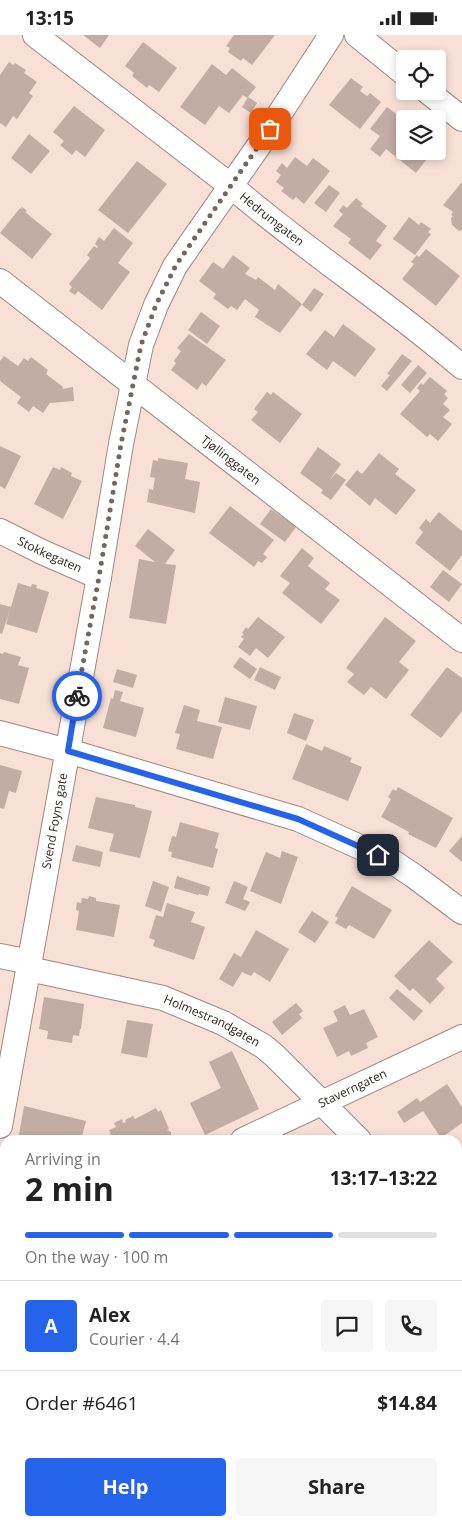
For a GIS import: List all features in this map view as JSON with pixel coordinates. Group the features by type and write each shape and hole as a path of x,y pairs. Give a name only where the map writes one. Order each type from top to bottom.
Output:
{"street":[{"name":"Hedrumgaten","path":"35,35 231,186 259,210 418,330 462,367"},
{"name":"Svend Foyns gate","path":"0,1126 99,577 121,444 141,345 156,305 176,265 332,35"},
{"path":"357,35 396,66"},
{"path":"438,100 462,119"},
{"name":"Tjøllinggaten","path":"0,281 462,640"},
{"name":"Stokkegaten","path":"0,531 99,577"},
{"path":"0,733 68,751 298,819 393,862 462,912"},
{"name":"Holmestrandgaten","path":"0,956 163,998 223,1023 263,1046 354,1135"},
{"name":"Staverngaten","path":"254,1135 462,1037"}],"building":[{"path":"83,35 109,35 100,48"},
{"path":"234,35 275,35 252,65 243,58 241,61 228,52 230,48 226,46"},
{"path":"143,42 177,68 159,92 149,85 147,88 132,76 134,73 125,66"},
{"path":"9,62 13,65 15,63 26,70 24,73 37,82 29,93 33,96 17,119 13,116 6,127 0,123 0,75"},
{"path":"212,64 226,75 232,68 256,87 247,98 243,95 229,113 219,106 205,125 180,107"},
{"path":"351,78 363,87 360,91 367,96 370,93 381,102 360,129 329,105"},
{"path":"248,97 257,103 251,113 242,107"},
{"path":"74,106 105,130 85,157 76,150 72,155 60,145 64,141 53,132"},
{"path":"387,107 396,114 396,157 386,149 380,157 370,149 380,136 370,129"},
{"path":"29,134 50,151 31,174 11,158"},
{"path":"295,157 307,166 313,158 330,171 304,204 296,197 293,200 281,191 284,188 276,182 281,175 276,171 282,163 287,168"},
{"path":"400,160 426,160 416,173"},
{"path":"137,161 167,184 128,233 98,210"},
{"path":"462,182 462,230 459,231 452,225 451,218 453,216 451,215 453,212 443,205"},
{"path":"329,185 340,193 326,212 314,203"},
{"path":"356,198 363,204 361,206 387,226 376,241 382,245 370,260 348,243 351,239 333,226 343,214 339,211 343,205 347,208"},
{"path":"22,207 27,211 25,212 52,234 32,259 0,233"},
{"path":"409,217 419,225 421,222 431,229 428,232 431,234 415,255 393,239"},
{"path":"114,228 133,243 118,263 130,272 102,310 78,291 75,295 69,291 72,287 69,284 90,258 87,255 94,246 98,247 95,244 99,237 104,241"},
{"path":"426,249 460,276 436,306 402,279 414,264 411,262"},
{"path":"233,255 250,268 245,274 256,280 258,277 275,290 278,284 302,304 280,333 255,317 259,310 245,299 237,310 231,306 228,309 213,298 216,294 199,281 213,262 223,269"},
{"path":"314,288 324,294 311,312 302,305"},
{"path":"201,312 220,326 207,344 188,330"},
{"path":"343,324 376,349 355,377 333,361 327,370 306,354 325,330 334,337"},
{"path":"189,334 226,360 206,386 202,383 197,390 171,370 176,363 174,361 181,351 177,348"},
{"path":"402,354 412,361 387,391 381,386 390,375 387,374"},
{"path":"4,356 18,366 24,358 28,361 31,357 48,370 46,374 63,387 62,389 73,387 74,401 50,403 43,413 33,406 29,412 17,403 21,397 0,381 0,361"},
{"path":"418,365 427,373 410,393 401,385"},
{"path":"430,377 447,391 444,394 448,398 443,404 450,410 443,417 452,424 438,441 430,434 427,437 400,414 420,391 417,388 421,383 423,385"},
{"path":"267,392 271,395 273,392 302,414 280,443 251,420 258,412 254,409"},
{"path":"0,446 21,456 5,489 0,486"},
{"path":"318,447 341,464 329,481 336,473 346,480 331,500 321,493 323,490 300,473"},
{"path":"379,453 399,469 395,474 416,490 396,515 375,498 370,506 345,485 357,470 362,474"},
{"path":"158,458 188,463 185,479 200,482 195,513 147,502 149,489 153,490 155,478 150,477 153,460 158,461"},
{"path":"53,467 60,470 61,467 72,473 71,476 82,481 63,519 34,504"},
{"path":"230,506 274,540 263,554 267,557 262,563 258,561 254,567 209,533"},
{"path":"271,509 296,527 285,542 260,524"},
{"path":"439,512 462,531 462,555 450,571 415,543 423,532 419,528 426,519 430,523"},
{"path":"148,529 175,550 165,564 176,565 166,624 129,618 139,559 155,562 135,546"},
{"path":"302,548 314,558 308,566 330,583 325,589 340,600 321,624 282,593 290,583 280,576"},
{"path":"443,570 462,584 449,602 430,587"},
{"path":"18,583 31,587 32,584 37,585 36,588 49,592 37,633 6,624"},
{"path":"0,604 11,607 2,634 0,633"},
{"path":"258,617 285,637 268,658 256,648 250,656 238,647 244,639 241,637 246,627 248,629"},
{"path":"385,617 416,641 399,662 409,670 386,699 371,687 364,695 347,682 354,674 346,668"},
{"path":"4,652 21,657 18,665 29,668 19,704 0,699 0,653 3,654"},
{"path":"240,657 257,669 250,679 233,667"},
{"path":"260,667 281,677 275,690 254,680"},
{"path":"447,667 462,678 462,711 441,738 410,715"},
{"path":"117,669 137,675 133,688 113,682"},
{"path":"115,690 123,692 120,701 144,708 136,737 103,728"},
{"path":"225,697 257,706 250,730 218,722"},
{"path":"184,705 200,710 197,721 222,727 213,759 176,749 180,734 175,733"},
{"path":"294,713 314,720 306,741 287,733"},
{"path":"306,744 322,751 324,746 352,758 350,762 362,767 348,801 292,779"},
{"path":"0,765 22,771 16,793 9,791 4,809 0,808"},
{"path":"398,787 453,818 436,848 408,834 409,832 381,817 391,799 388,797 393,789 396,791"},
{"path":"96,797 135,805 135,807 152,811 140,858 109,851 114,834 88,828"},
{"path":"180,822 219,833 215,848 218,849 213,868 171,857 172,852 168,851 172,836 176,837"},
{"path":"462,836 462,862 449,851"},
{"path":"76,845 103,852 100,867 72,861"},
{"path":"282,851 298,857 281,904 250,891 266,852 280,858"},
{"path":"177,876 210,887 208,896 174,888"},
{"path":"153,881 169,887 161,912 145,906"},
{"path":"234,881 248,887 243,899 250,902 245,911 225,903"},
{"path":"352,886 392,910 374,939 349,925 346,929 335,923 338,918 335,916"},
{"path":"89,896 96,898 96,901 120,905 114,937 76,930 79,911 76,910 77,902 81,903 82,898 88,899"},
{"path":"167,903 195,912 191,922 205,927 194,960 153,946 155,940 149,938 156,915 163,917"},
{"path":"312,911 329,922 315,943 298,932"},
{"path":"256,930 289,949 270,982 254,972 251,976 242,972 233,987 219,979 234,953 241,957"},
{"path":"429,940 453,962 436,979 445,988 430,1004 413,988 410,991 394,976"},
{"path":"397,989 423,1011 414,1021 389,998"},
{"path":"44,997 84,1004 79,1036 73,1035 72,1043 47,1039 48,1031 39,1029"},
{"path":"296,1003 303,1011 299,1014 302,1018 282,1035 272,1022"},
{"path":"345,1005 350,1015 364,1009 378,1037 366,1043 368,1048 351,1056 349,1051 337,1057 323,1028 338,1021 333,1011"},
{"path":"127,1020 153,1024 147,1058 121,1053"},
{"path":"232,1051 259,1109 205,1135 190,1103 221,1088 209,1062"},
{"path":"447,1084 462,1107 462,1123 445,1135 439,1135 423,1111 404,1123 397,1112 417,1098 420,1102"},
{"path":"24,1106 86,1121 82,1135 19,1135"},
{"path":"156,1108 158,1112 161,1110 169,1129 167,1130 171,1132 171,1135 111,1135 109,1130 116,1127 114,1123 122,1119 123,1123 126,1122 125,1120 133,1116 135,1119"}],"way so far":[{"path":"77,696 121,444 141,345 156,305 176,265 270,129"}],"route":[{"path":"77,696 68,751 298,819 378,855"}]}
